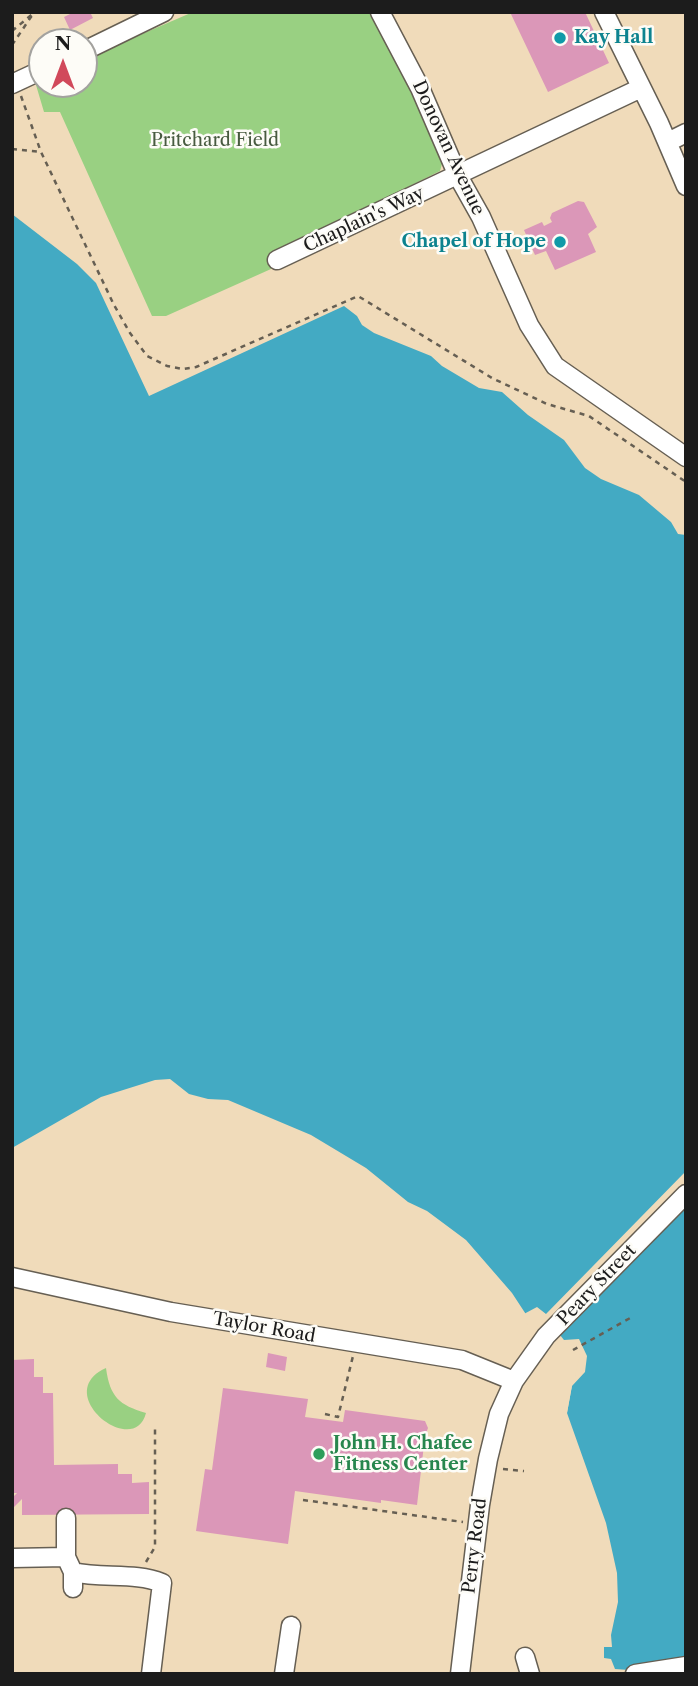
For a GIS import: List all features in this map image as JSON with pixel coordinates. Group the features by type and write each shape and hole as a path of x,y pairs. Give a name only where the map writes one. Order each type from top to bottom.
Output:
{"street":[{"path":"98,44 164,12"},
{"name":"Donovan Avenue","path":"380,12 420,88 458,176 481,217 530,326 555,366 686,457"},
{"path":"604,12 668,142 686,186"},
{"name":"Chaplain's Way","path":"277,260 642,88"},
{"path":"668,142 686,133"},
{"name":"Peary Street","path":"514,1381 546,1336 686,1194"},
{"name":"Taylor Road","path":"12,1277 171,1312 462,1360 514,1381"},
{"name":"Perry Road","path":"460,1674 488,1459 499,1414 514,1381"},
{"path":"66,1518 70,1572"},
{"path":"12,1558 89,1576 148,1577 162,1583 151,1674"},
{"path":"284,1674 291,1626"},
{"path":"635,1674 686,1667"}],"path":[{"path":"12,31 34,13"},
{"path":"12,45 34,13"},
{"path":"14,83 41,152 114,305 147,356 167,366 183,369 196,367 358,296 492,378 547,404 589,416 686,482"},
{"path":"12,149 41,152"},
{"path":"573,1350 632,1317"},
{"path":"326,1415 338,1417 353,1356"},
{"path":"137,1566 151,1558 155,1547 155,1429"},
{"path":"303,1500 468,1523"}],"green space":[{"name":"Pritchard Field","path":"193,12 373,12 443,160 440,171 268,257 271,269 166,316 152,316 60,112 44,112 40,98 98,98 98,53"},
{"path":"106,1368 110,1386 117,1398 129,1407 146,1413 139,1426 127,1429 113,1426 100,1418 91,1406 87,1392 91,1379"}],"water":[{"path":"12,214 77,264 96,283 149,396 344,306 374,333 431,356 442,366 479,388 502,392 528,415 564,440 585,468 601,479 639,495 671,522 678,534 686,535 686,1674 615,1669 611,1659 604,1658 604,1647 612,1647 611,1635 618,1602 617,1573 606,1523 567,1413 572,1385 584,1355 579,1347 566,1344 537,1322 531,1322 512,1293 466,1240 427,1211 408,1202 366,1168 311,1135 228,1100 189,1094 170,1079 155,1080 101,1097 12,1148"}],"pier":[{"path":"686,1171 686,1204 560,1335 564,1340 579,1339 587,1356 585,1372 572,1386 567,1413 563,1413 569,1385 575,1376 580,1356 577,1350 571,1347 557,1349 555,1342 553,1343 537,1325 528,1325 522,1315 537,1307 546,1314"}],"building":[{"path":"74,12 90,12 93,18 69,28 64,17"},
{"name":"Kay Hall","path":"510,12 585,12 609,63 548,92"},
{"name":"Chapel of Hope","path":"578,201 584,202 597,227 588,234 596,252 555,270 546,251 535,255 524,230 542,222 544,226 552,222 552,213"},
{"path":"268,1353 287,1357 285,1371 266,1367"},
{"path":"34,1359 34,1377 43,1377 43,1393 53,1393 54,1465 118,1464 118,1474 132,1474 132,1483 149,1482 149,1514 22,1515 22,1499 12,1509 12,1498 17,1493 12,1493 12,1360"},
{"name":"John H. Chafee Fitness Center","path":"223,1388 308,1399 305,1417 343,1422 345,1410 425,1421 428,1428 417,1505 381,1500 381,1503 295,1491 288,1544 196,1531 205,1469 212,1470"}],"place":[{"name":"Kay Hall","path":"560,38"},
{"name":"Chapel of Hope","path":"560,242"},
{"name":"John H. Chafee Fitness Center","path":"319,1454"}]}
